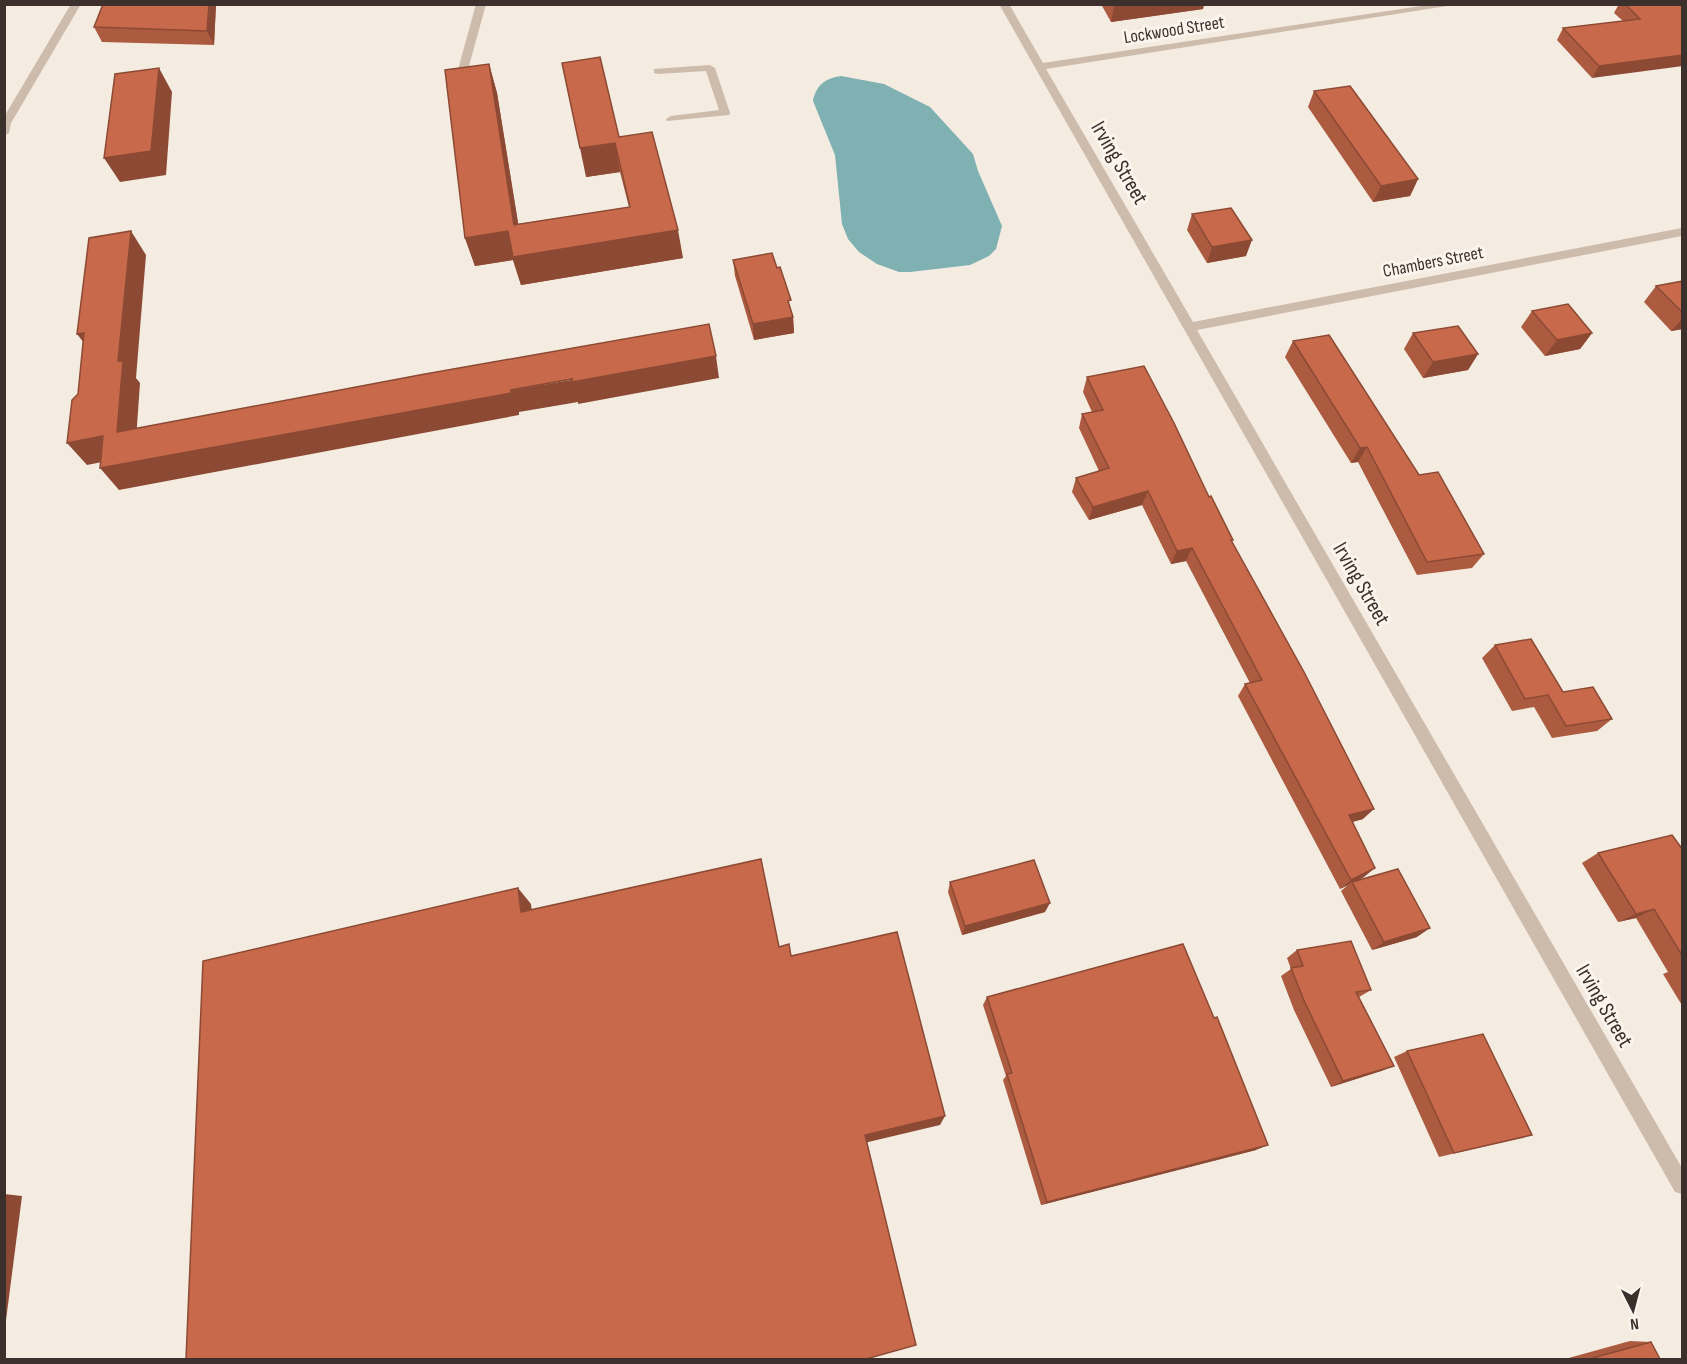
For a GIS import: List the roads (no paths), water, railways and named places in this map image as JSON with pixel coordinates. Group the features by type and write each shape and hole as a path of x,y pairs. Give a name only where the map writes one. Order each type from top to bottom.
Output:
{"street":[{"path":"4,133 6,123 76,4"},
{"path":"461,77 481,4"},
{"name":"Irving Street","path":"1004,4 1683,1185"},
{"name":"Lockwood Street","path":"1039,67 1456,4"},
{"path":"658,71 710,68 725,113 671,119"},
{"name":"Chambers Street","path":"1189,327 1683,232"}],"water":[{"path":"841,76 884,84 930,107 973,154 1002,226 996,249 989,256 970,265 899,272 877,264 859,252 848,239 842,224 835,155 813,101 822,83"}]}
